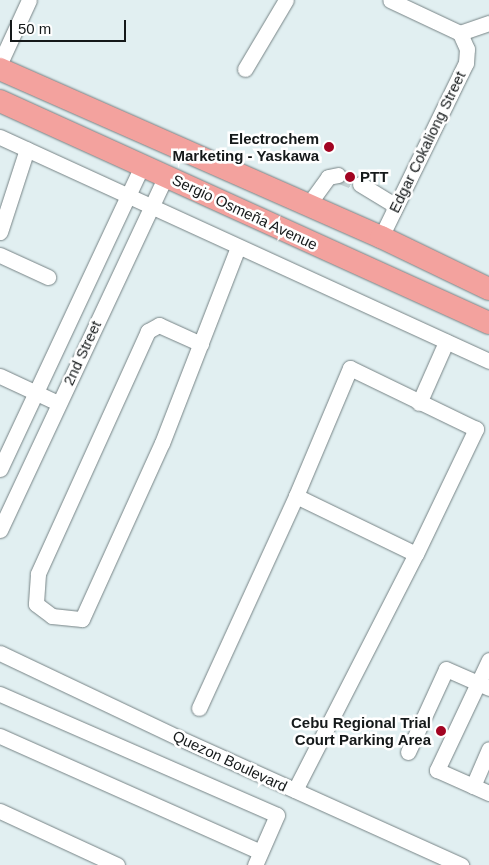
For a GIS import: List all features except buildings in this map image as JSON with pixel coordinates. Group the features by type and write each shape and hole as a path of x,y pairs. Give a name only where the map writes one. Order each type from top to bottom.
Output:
{"highway":[{"name":"Sergio Osmeña Avenue","path":"0,69 308,205 489,289"},
{"name":"Sergio Osmeña Avenue","path":"0,101 489,323"}],"street":[{"path":"0,63 29,0"},
{"path":"245,69 286,0"},
{"path":"390,0 460,33 489,23"},
{"name":"Edgar Cokaliong Street","path":"381,238 466,63 467,49 460,33"},
{"path":"0,137 489,361"},
{"path":"0,232 27,149"},
{"name":"2nd Street","path":"0,469 142,166"},
{"path":"308,205 328,177 338,175"},
{"name":"2nd Street","path":"0,530 166,176"},
{"path":"360,184 396,206"},
{"path":"201,344 158,325 148,331 38,574 36,604 52,616 82,619 162,444 201,344 238,247"},
{"path":"0,255 48,277"},
{"path":"419,403 446,342"},
{"path":"199,708 296,496 350,368 476,429 416,554 295,790"},
{"path":"0,376 58,403"},
{"path":"296,496 416,554"},
{"name":"Quezon Boulevard","path":"0,653 461,865"},
{"path":"489,660 484,685 436,770 489,793"},
{"path":"408,752 446,669 484,685"},
{"path":"0,694 276,815 258,859 0,736"},
{"path":"473,786 489,749"},
{"path":"0,811 117,865"}],"tunnel":[{"path":"338,175 360,184"}],"place":[{"name":"Electrochem Marketing - Yaskawa","path":"329,147"},
{"name":"PTT","path":"350,177"},
{"name":"Cebu Regional Trial Court Parking Area","path":"441,731"}]}
